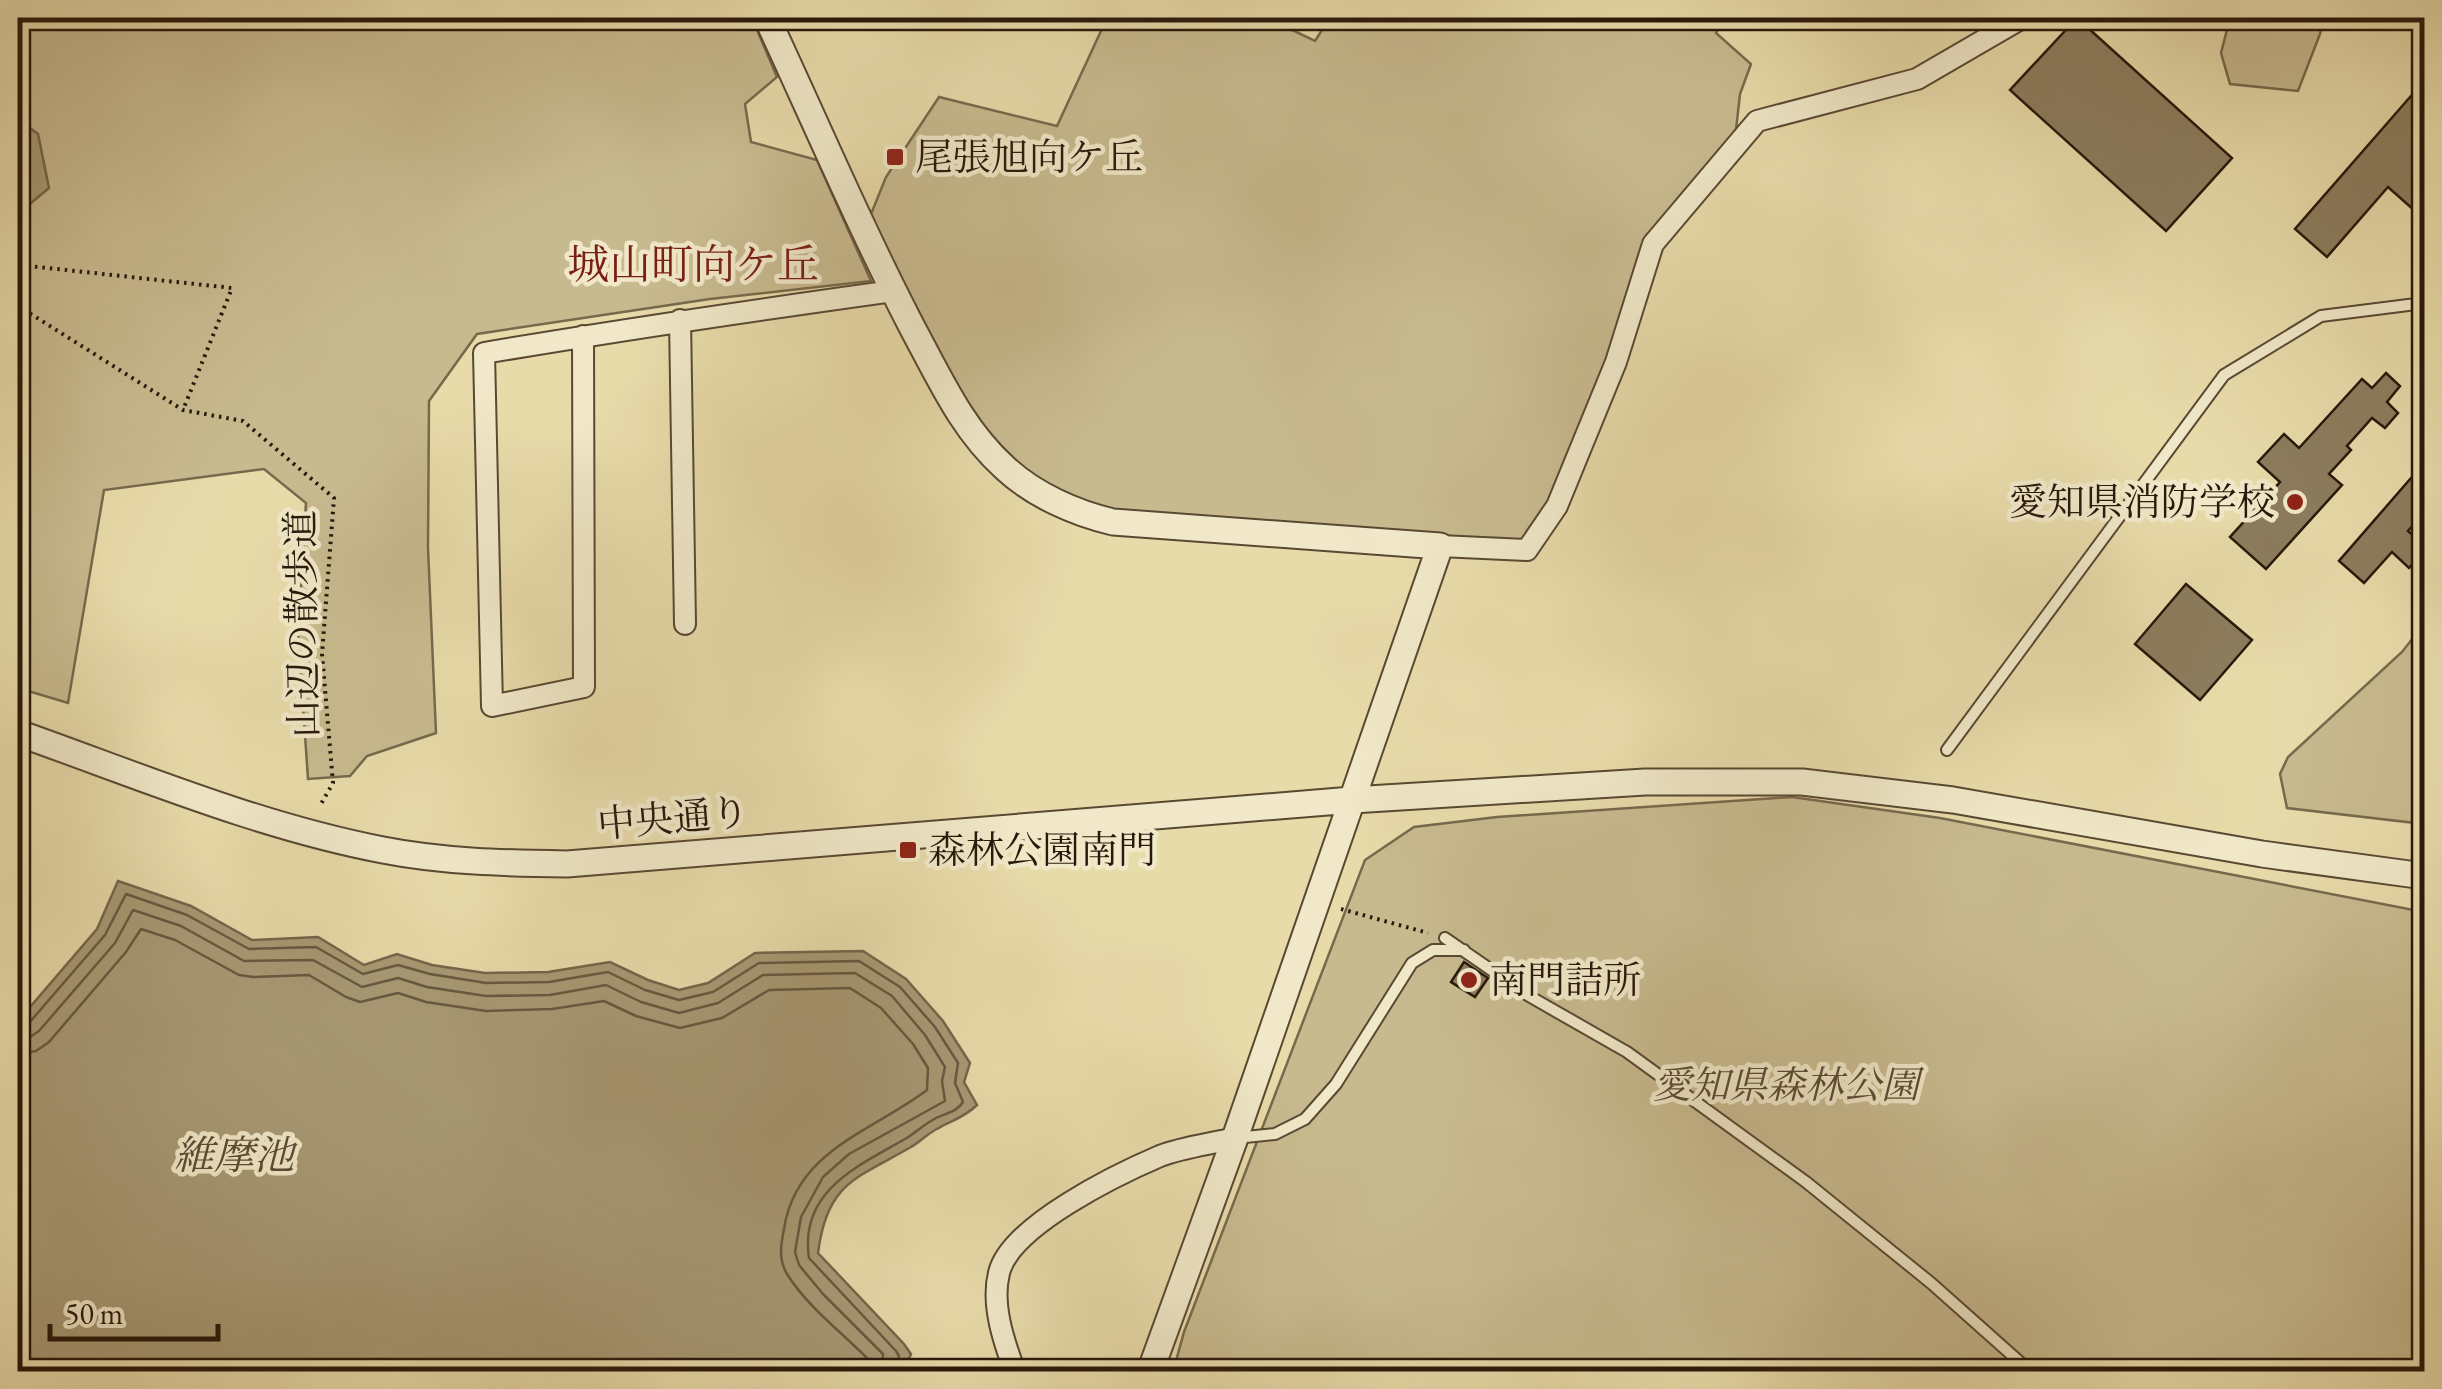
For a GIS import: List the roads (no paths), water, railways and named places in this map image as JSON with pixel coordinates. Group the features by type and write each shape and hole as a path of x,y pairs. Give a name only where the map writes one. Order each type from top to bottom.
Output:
{"street":[{"path":"767,18 830,160 964,425 1006,470 1080,514 1113,522 1528,550 1557,506 1616,362 1654,244 1757,120 1917,79 2022,18"},
{"path":"583,336 584,687 492,706 484,354 583,336 680,320 894,291"},
{"path":"680,320 685,624"},
{"path":"1150,1372 1236,1138 1440,546"},
{"name":"中央通り","path":"18,733 292,829 384,850 464,862 566,864 1352,800 1645,782 1802,782 1954,800 2262,854 2424,876"},
{"path":"1015,1372 998,1306 999,1270 1023,1238 1054,1211 1082,1194 1161,1156 1236,1138"}],"lane":[{"path":"1947,750 2224,375 2321,316 2424,303"},
{"path":"1445,938 1529,996 1627,1052 1806,1182 2031,1372"},
{"path":"1236,1138 1274,1134 1305,1119 1336,1084 1412,963 1433,950 1464,950"}],"water":[{"path":"18,119 38,134 49,188 18,214"},
{"name":"維摩池","path":"118,881 191,906 252,940 318,937 364,965 397,954 432,965 485,973 548,972 610,962 679,990 708,983 755,953 863,951 906,979 943,1021 970,1063 964,1082 977,1105 847,1185 822,1229 818,1253 911,1354 903,1371 18,1371 18,1021 97,929"}],"place":[{"name":"尾張旭向ケ丘","path":"895,157"},
{"name":"愛知県消防学校","path":"2295,502"},
{"name":"森林公園南門","path":"908,850"},
{"name":"南門詰所","path":"1469,980"}],"district":[{"name":"城山町向ケ丘","path":"693,264"}],"park label":[{"name":"愛知県森林公園","path":"1786,1085"}]}
